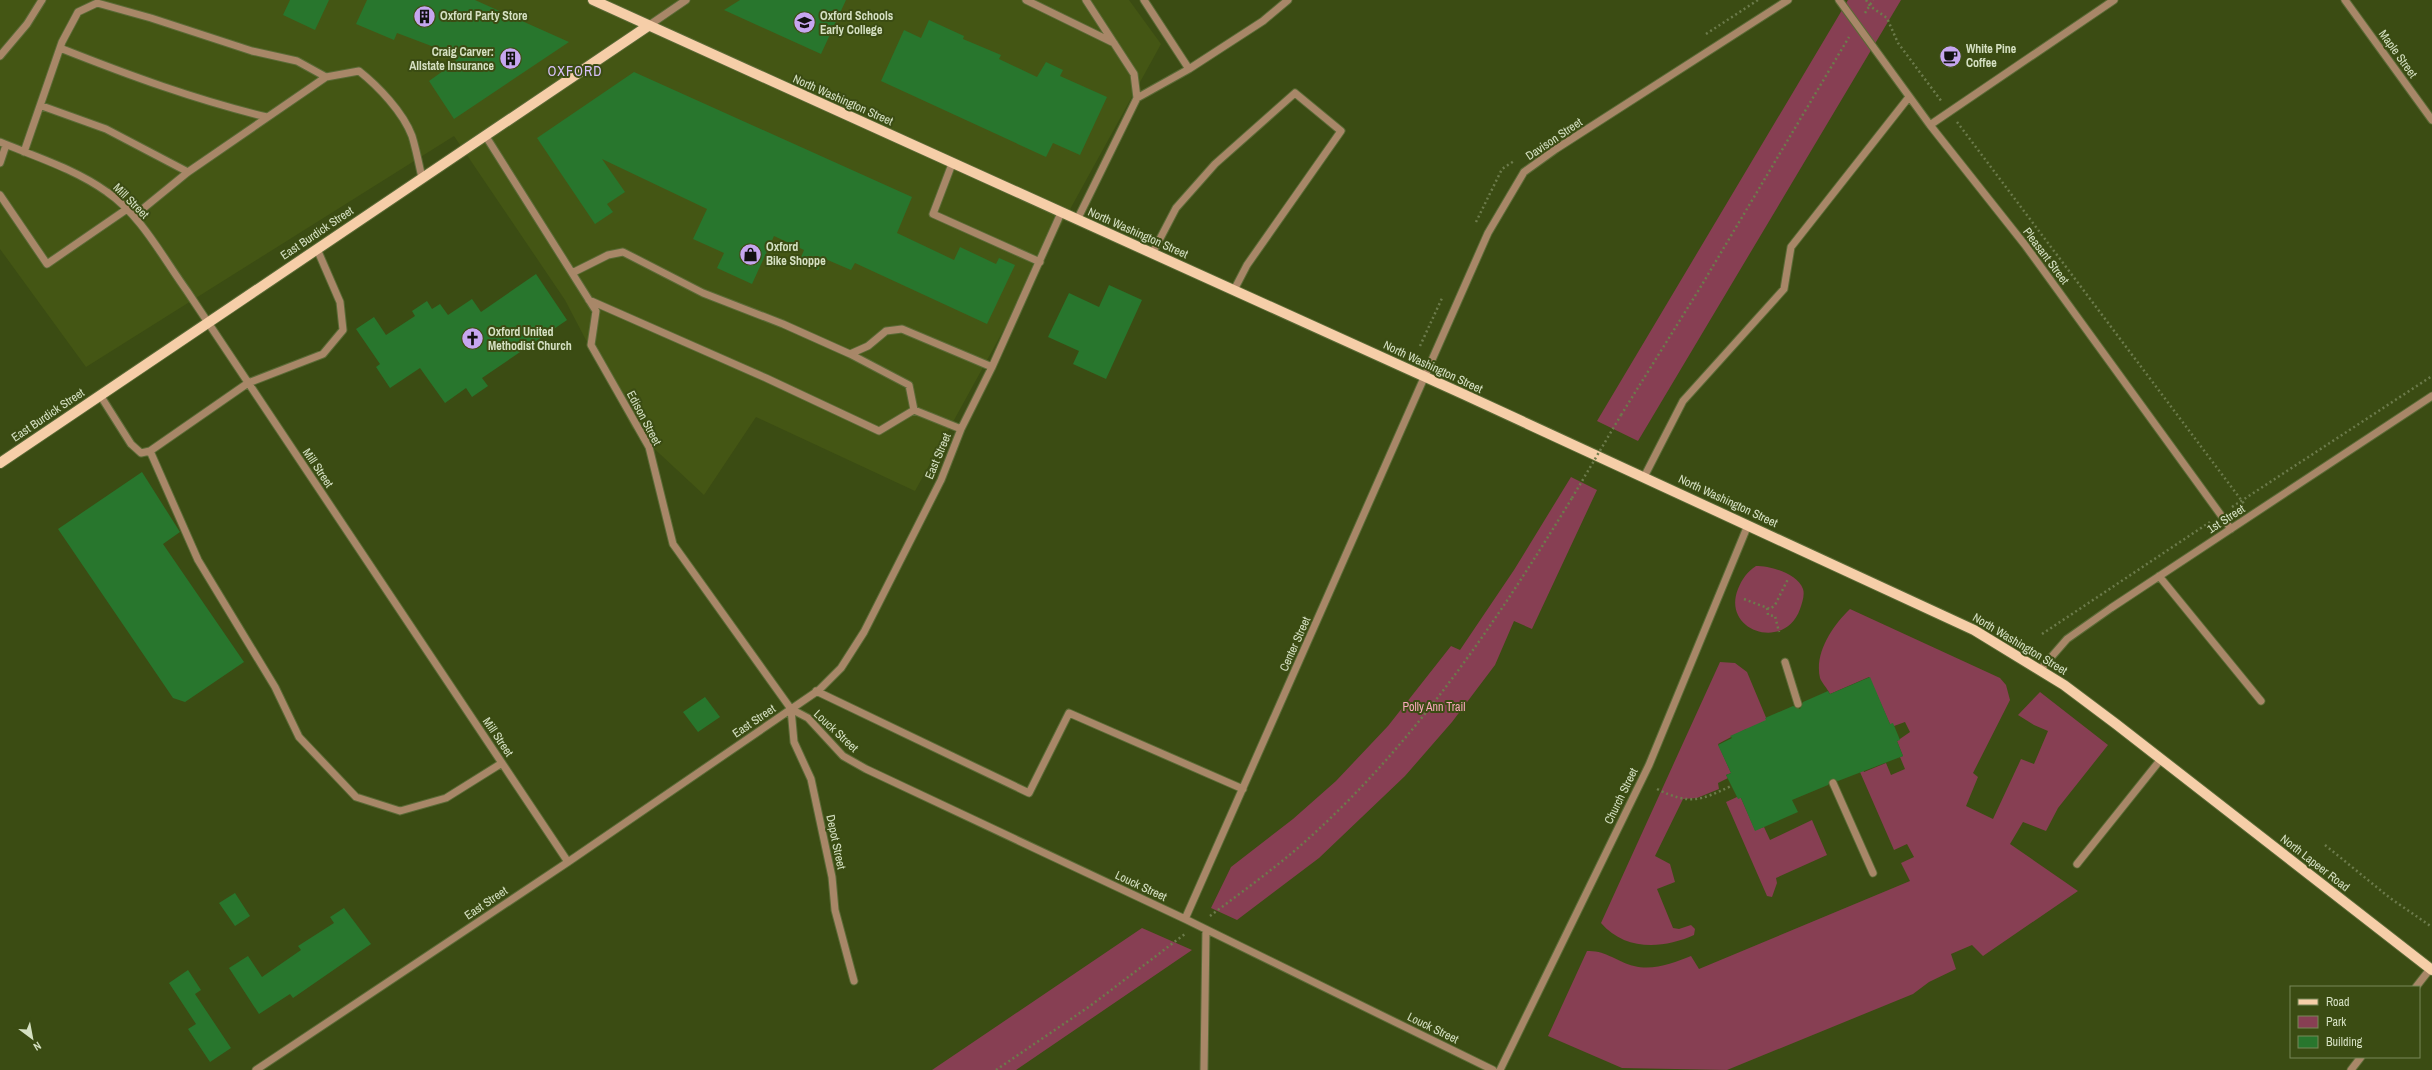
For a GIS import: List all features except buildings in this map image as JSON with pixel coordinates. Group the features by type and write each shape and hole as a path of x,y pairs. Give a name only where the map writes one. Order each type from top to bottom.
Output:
{"main road":[{"name":"North Washington Street","path":"593,0 1644,477 1974,630 2064,685 2182,775"},
{"name":"East Burdick Street","path":"0,463 648,26"},
{"name":"North Lapeer Road","path":"2182,775 2431,970"}],"street":[{"path":"0,56 27,24 42,0"},
{"path":"648,26 686,0"},
{"path":"1026,0 1114,43"},
{"path":"1077,220 1137,98 1134,74 1086,0"},
{"path":"1144,0 1189,70"},
{"path":"1137,98 1189,70 1263,22 1288,0"},
{"name":"Davison Street","path":"1426,378 1488,233 1524,172 1788,0"},
{"name":"Pleasant Street","path":"1839,0 1930,125 2025,245 2231,529"},
{"path":"1930,125 2114,0"},
{"name":"Maple Street","path":"2345,0 2432,120"},
{"path":"24,152 42,106 60,48 78,12 97,3 152,18 252,51 297,61 326,77"},
{"path":"60,48 127,75 222,106 267,117"},
{"path":"134,216 188,172 326,77 359,71 376,84 395,108 411,134 422,178"},
{"path":"1152,254 1176,208 1215,164 1295,93 1341,131 1247,265 1234,290"},
{"path":"1644,477 1683,401 1784,289 1791,247 1909,97"},
{"path":"42,106 106,129 188,172"},
{"name":"Edison Street","path":"485,135 596,310 591,345 649,447 673,544 791,709"},
{"path":"0,163 3,143"},
{"name":"Mill Street","path":"3,143 78,174 108,192 134,216 208,323 568,862"},
{"path":"952,164 933,214 1040,262"},
{"path":"0,196 47,264 127,209"},
{"name":"East Street","path":"256,1070 568,862 791,709 816,691 841,668 864,632 941,480 962,429 1062,213"},
{"path":"100,396 131,444 141,453 150,451 248,384 323,354 343,330 340,302 316,249"},
{"path":"572,273 608,255 622,252 703,293 782,324 850,354 909,386 914,410"},
{"path":"589,300 766,378 879,431 914,410"},
{"path":"850,354 868,346 886,332 902,329 992,367"},
{"name":"Center Street","path":"1185,919 1426,378"},
{"name":"1st Street","path":"2040,670 2067,640 2159,576 2432,396"},
{"path":"914,410 962,429"},
{"path":"150,451 198,560 275,687 299,737 356,797 400,811 446,798 502,763"},
{"name":"Church Street","path":"1500,1070 1649,765 1748,525"},
{"path":"2159,576 2261,701"},
{"path":"1785,662 1798,704"},
{"path":"816,691 1029,793 1069,713 1243,789"},
{"name":"Louck Street","path":"791,709 808,718 843,756 866,769 1185,919 1493,1070"},
{"name":"Depot Street","path":"791,709 794,742 811,779 832,877 835,910 854,981"},
{"path":"2077,864 2161,759"},
{"path":"1833,783 1873,873"},
{"path":"1204,1070 1206,930"},
{"path":"2417,986 2431,970"},
{"path":"2351,1070 2360,1058"}],"path":[{"path":"1866,0 1870,6 1887,18 1898,44 2252,515"},
{"path":"996,1070 1090,1006 1273,868 1308,838 1362,786 1405,738 1499,615 1572,498 1620,415 1700,288 1856,24 1873,0"},
{"path":"2042,634 2432,376"},
{"path":"1744,599 1770,609 1775,605 1788,578"},
{"path":"1767,608 1768,615 1775,616 1779,632"},
{"path":"1657,789 1675,798 1701,800 1731,786"},
{"path":"2325,845 2390,898 2432,927"}],"shaded area":[{"path":"0,0 1129,0 1161,44 915,491 756,417 704,495 632,428 565,300 454,136 86,367 0,249"}],"green space":[{"path":"1848,0 1901,0 1638,441 1597,421"},
{"name":"Polly Ann Trail","path":"1571,477 1597,490 1532,629 1514,621 1495,665 1452,722 1405,776 1319,858 1237,920 1211,908 1231,867 1293,819 1336,781 1388,726 1451,646 1460,650 1514,570"},
{"path":"1756,566 1768,567 1789,575 1800,583 1804,591 1800,609 1792,622 1782,630 1769,633 1757,631 1746,625 1738,616 1735,604 1738,589 1745,576"},
{"path":"1850,609 2000,678 2006,685 2010,700 1973,773 1978,777 1966,806 1993,819 2021,759 2034,764 2048,731 2034,725 2018,715 2040,692 2108,745 2058,808 2046,831 2023,822 2010,844 2078,891 1983,956 1972,945 1951,954 1956,969 1929,982 1913,994 1727,1070 1622,1068 1548,1036 1587,951 1600,952 1634,966 1649,968 1663,966 1691,956 1699,969 1910,881 1901,863 1914,857 1907,844 1894,850 1860,772 1863,770 1864,772 1886,763 1891,775 1905,769 1900,757 1903,756 1897,741 1910,732 1905,722 1894,726 1890,724 1869,677 1830,694 1820,678 1819,669 1822,649 1831,631"},
{"path":"1720,662 1735,663 1747,672 1770,727 1746,729 1718,744 1731,773 1726,775 1728,778 1718,783 1719,789 1697,798 1683,799 1655,856 1670,864 1675,882 1657,889 1673,928 1679,929 1691,925 1695,929 1694,935 1682,940 1657,945 1633,943 1621,939 1601,923"},
{"path":"1737,797 1741,798 1755,830 1764,827 1770,840 1812,820 1827,855 1776,878 1777,883 1772,897 1767,896 1726,802"},
{"path":"1142,928 1192,950 1016,1070 932,1070"}],"place":[{"name":"Oxford Party Store","path":"424,16"},
{"name":"Oxford Schools Early College","path":"804,23"},
{"name":"White Pine Coffee","path":"1950,56"},
{"name":"Craig Carver: Allstate Insurance","path":"510,59"},
{"name":"Oxford Bike Shoppe","path":"750,254"},
{"name":"Oxford United Methodist Church","path":"473,339"}],"district":[{"name":"OXFORD","path":"575,71"}]}
